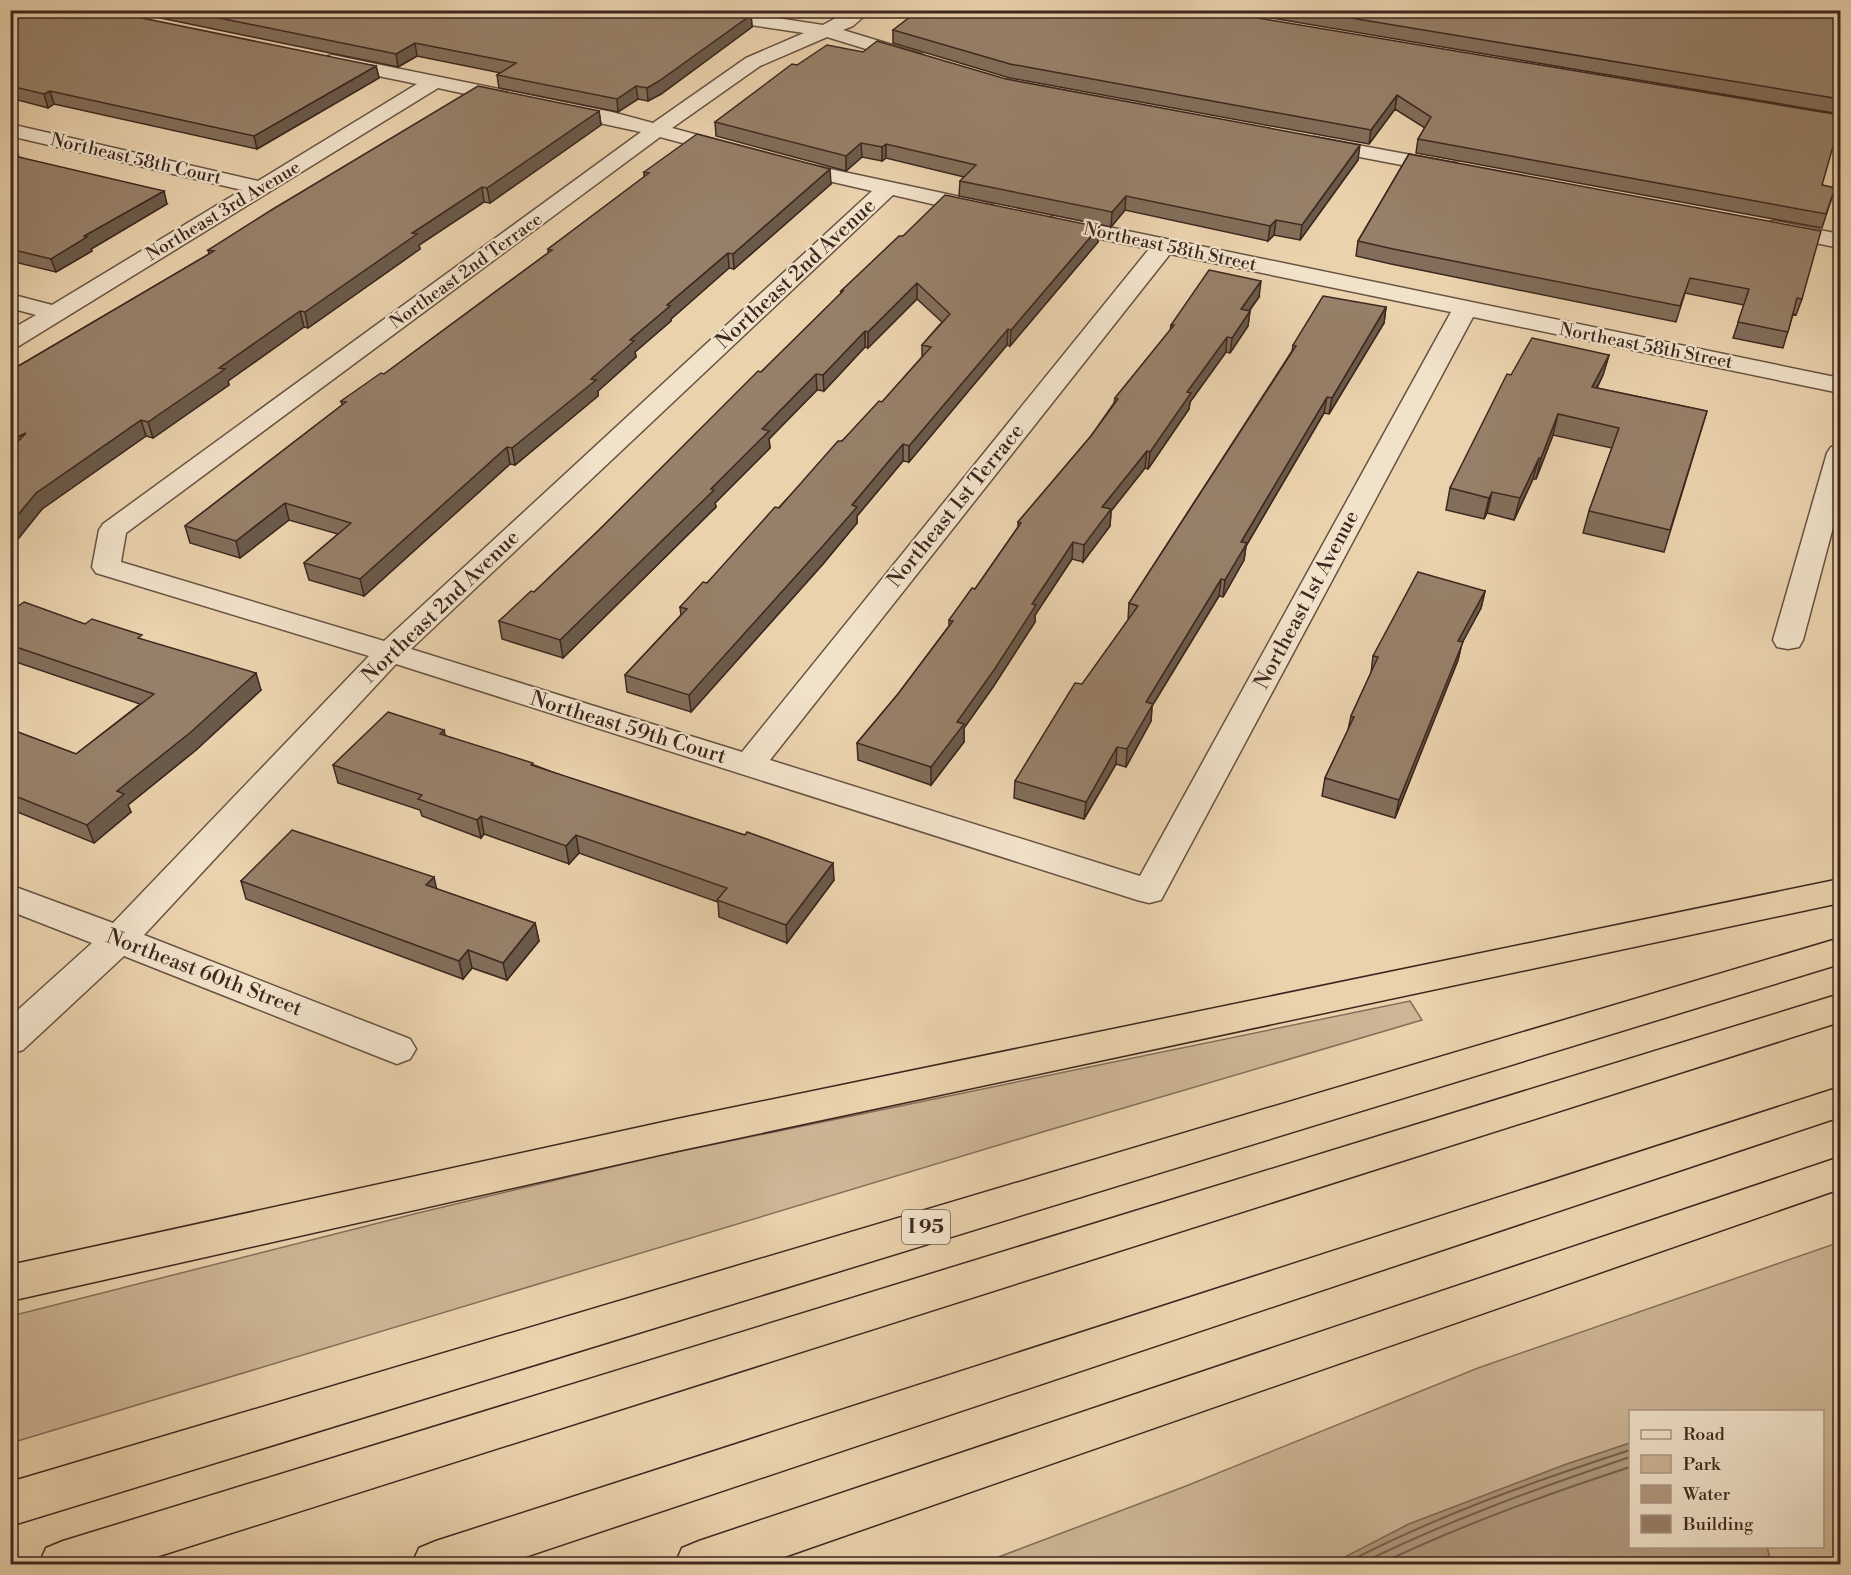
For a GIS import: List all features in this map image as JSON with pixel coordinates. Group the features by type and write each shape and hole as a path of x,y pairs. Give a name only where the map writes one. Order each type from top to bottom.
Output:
{"highway":[{"path":"10,1283 677,1135 1840,891"},
{"name":"I 95","path":"10,1504 1840,951"},
{"path":"63,1564 1840,1008"},
{"path":"436,1564 1840,1102"},
{"path":"699,1564 1840,1173"}],"street":[{"path":"685,10 826,31 937,66"},
{"name":"Northeast 2nd Terrace","path":"106,567 114,530 723,81 753,62 846,22 862,10"},
{"path":"309,57 659,129 762,159 887,189 1003,213"},
{"name":"Northeast 3rd Avenue","path":"10,341 435,82"},
{"name":"Northeast 58th Court","path":"10,130 261,188"},
{"path":"1298,140 1463,170"},
{"name":"Northeast 2nd Avenue","path":"10,1040 119,939 390,652 887,189"},
{"name":"Northeast 58th Street","path":"1037,220 1840,386"},
{"path":"1758,225 1840,240"},
{"name":"Northeast 1st Terrace","path":"749,765 1164,246"},
{"path":"10,301 55,313"},
{"name":"Northeast 1st Avenue","path":"1149,891 1465,309"},
{"path":"1788,640 1840,453"},
{"name":"Northeast 59th Court","path":"106,567 390,652 1149,891"},
{"name":"Northeast 60th Street","path":"10,897 398,1049"}],"green space":[{"path":"1410,1001 1422,1020 11,1443 11,1316 418,1213 657,1156"},
{"path":"1840,1242 1840,1564 1771,1564 1767,1548 1824,1548 1824,1410 1629,1410 1629,1443 1567,1464 1409,1524 1341,1559 1336,1564 980,1564 1186,1486 1478,1368"}],"water":[{"path":"1629,1443 1629,1548 1767,1548 1771,1564 1336,1564 1341,1559 1409,1524 1567,1464"}],"building":[{"path":"10,10 103,10 376,66 254,136 50,91 44,94 10,86"},
{"path":"180,10 722,10 751,15 659,81 647,88 636,86 617,99 497,75 516,63 415,43 396,54"},
{"path":"919,10 1210,10 1840,115 1822,185 1835,188 1826,214 1418,139 1431,117 1397,95 1371,130 1010,64 893,30"},
{"path":"1303,10 1806,10 1840,16 1840,99"},
{"path":"877,41 1006,79 1360,145 1302,225 1276,220 1270,226 1126,196 1112,212 960,181 976,165 886,144 882,147 861,143 846,156 715,122 792,64 797,65 827,45 863,52"},
{"path":"478,86 599,111 487,188 482,187 412,233 417,234 305,312 300,311 219,368 225,369 148,422 141,420 36,493 10,522 10,450 26,433 10,440 10,371 214,251 208,250"},
{"path":"697,134 830,169 733,254 728,253 667,305 670,306 630,340 634,341 591,379 596,380 512,448 507,447 360,579 304,563 351,523 285,503 236,541 185,526 346,402 341,401 381,373 384,374 552,250 548,249 649,173 644,172"},
{"path":"1409,154 1821,231 1802,299 1797,298 1788,332 1738,322 1749,289 1690,278 1680,306 1358,241"},
{"path":"10,155 164,191 84,236 87,237 51,259 10,249"},
{"path":"945,195 1099,227 1011,330 1008,329 909,446 903,444 852,505 857,507 689,695 625,675 687,609 680,607 703,582 707,583 775,507 779,508 838,441 842,441 879,401 882,402 931,347 922,345 950,314 917,283 868,332 865,331 823,375 816,374 762,429 769,431 711,489 714,490 560,640 499,621 531,591 534,592 599,530 758,371 761,372 843,291 841,291"},
{"path":"1209,270 1261,281 1241,309 1250,311 1232,338 1227,337 1187,392 1191,393 1150,452 1147,451 1102,507 1111,509 1084,545 1073,542 1032,604 1036,605 957,722 964,724 931,767 857,743 898,694 953,621 949,620 972,588 975,589 1021,523 1018,522 1091,436 1118,399 1115,398 1174,325 1171,325"},
{"path":"1323,296 1386,307 1332,398 1327,397 1241,542 1247,543 1225,580 1221,579 1146,702 1153,704 1127,749 1117,747 1086,802 1015,781 1075,683 1082,684 1138,606 1129,603 1296,346 1293,345"},
{"path":"1532,338 1609,355 1592,387 1707,411 1670,530 1589,511 1619,428 1558,414 1541,458 1520,498 1492,492 1489,498 1450,488 1507,374 1511,375"},
{"path":"1418,572 1485,591 1458,641 1463,642 1399,800 1325,778 1354,717 1351,716 1378,657 1373,656"},
{"path":"24,602 85,624 92,619 142,635 138,638 256,673 191,732 117,791 124,794 87,825 10,794 10,729 76,754 154,694 10,645 10,612"},
{"path":"388,712 444,730 440,734 533,763 531,765 745,835 747,832 833,863 786,925 717,900 727,888 576,835 566,846 481,816 477,820 418,799 422,795 333,765"},
{"path":"292,830 434,877 426,885 535,923 503,963 468,950 459,961 241,881"}]}
